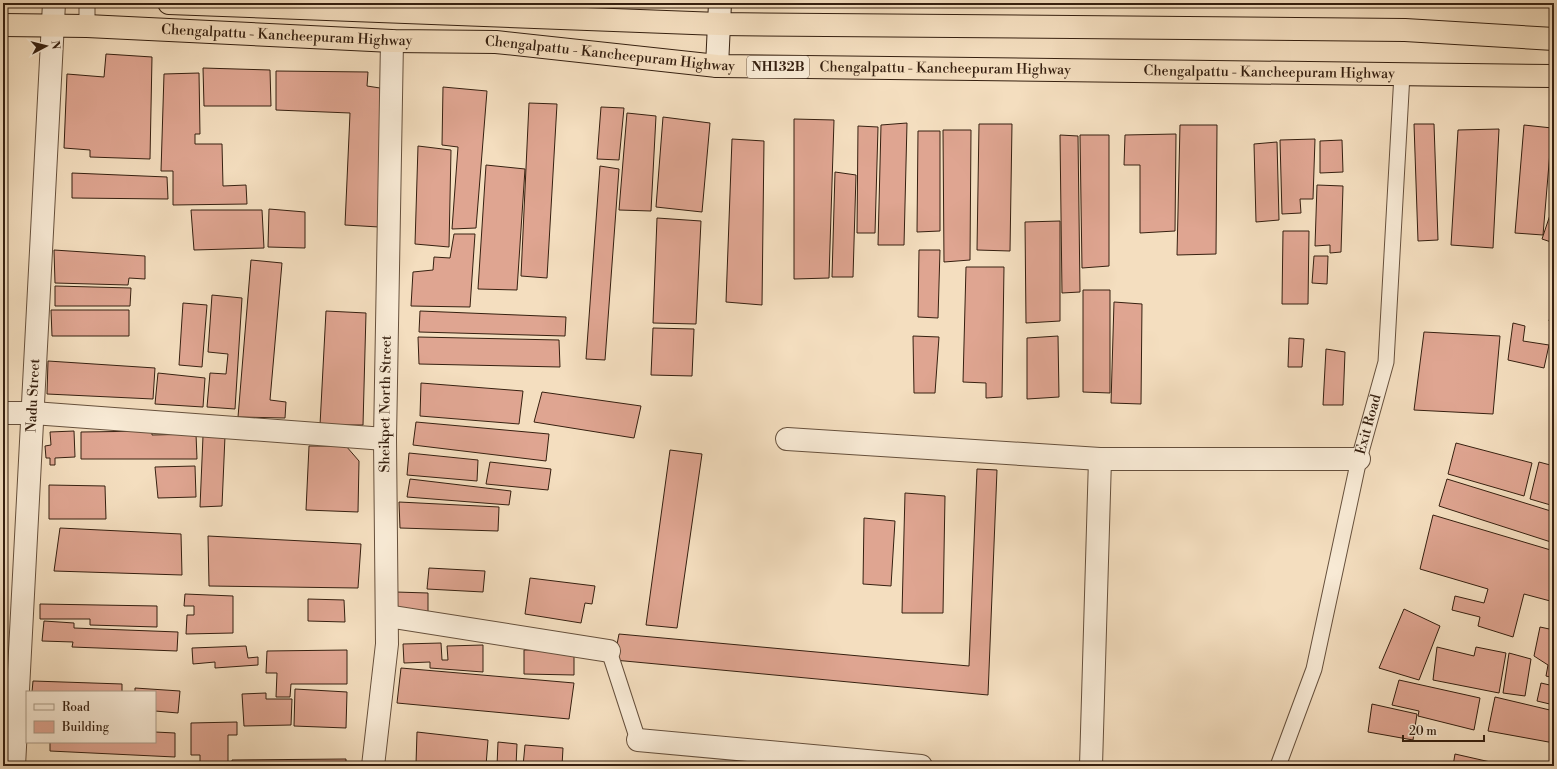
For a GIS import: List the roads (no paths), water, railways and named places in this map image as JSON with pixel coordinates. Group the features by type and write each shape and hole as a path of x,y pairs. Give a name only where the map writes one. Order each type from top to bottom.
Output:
{"highway":[{"path":"169,3 1405,30 1554,39"},
{"name":"Chengalpattu - Kancheepuram Highway","path":"3,25 87,26 392,41 496,42 717,66 1554,76"}],"street":[{"name":"Nadu Street","path":"14,766 54,3"},
{"path":"717,66 719,14"},
{"name":"Sheikpet North Street","path":"373,766 387,644 386,439 392,41"},
{"path":"3,413 33,413 386,439"},
{"path":"787,439 1100,459 1359,459"},
{"path":"1091,766 1100,459"},
{"path":"387,616 609,651"},
{"path":"638,740 921,766"}],"lane":[{"path":"87,3 87,26"},
{"name":"Exit Road","path":"1278,766 1314,669 1359,459 1386,362 1402,74"},
{"path":"609,651 638,740"}]}
